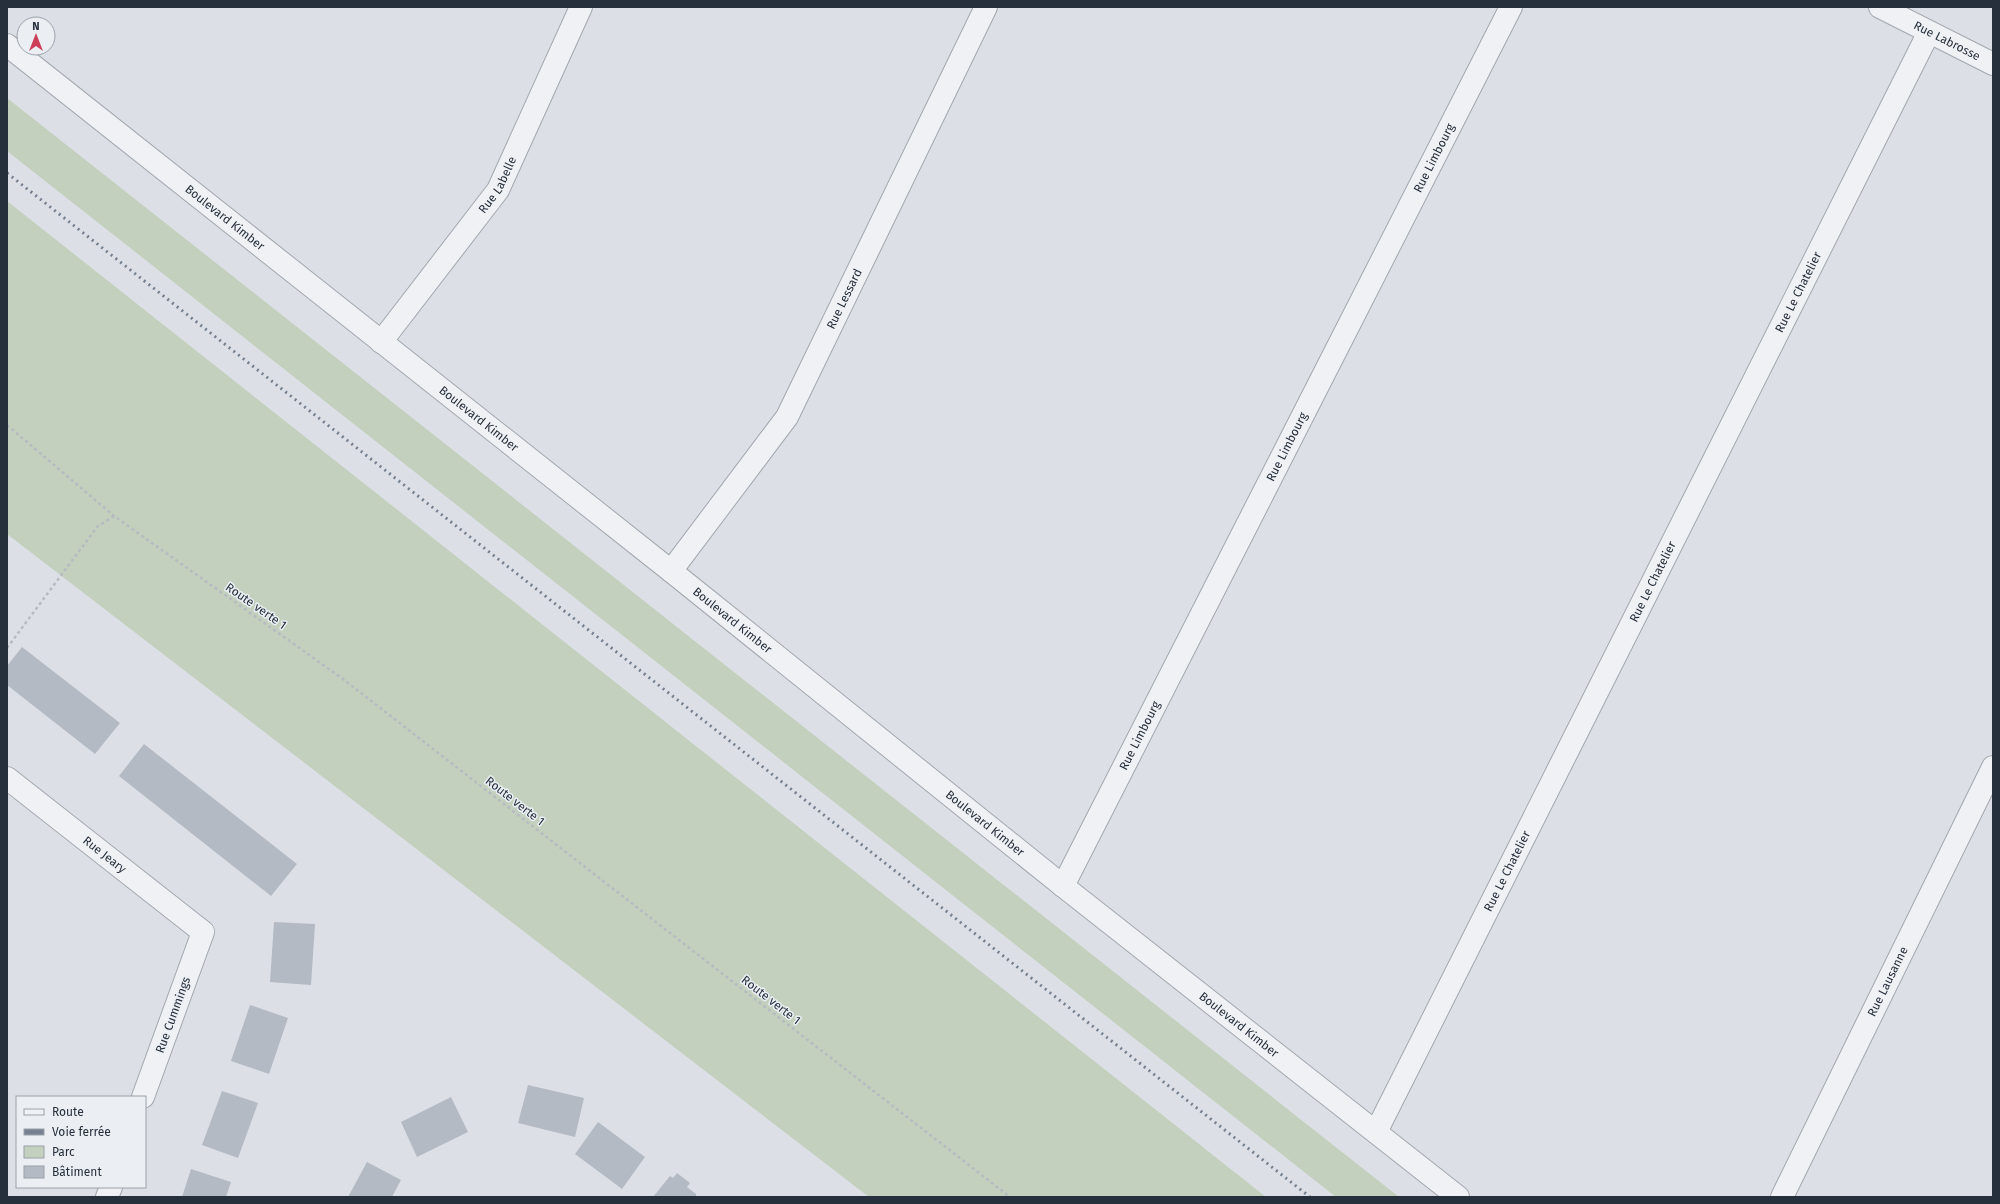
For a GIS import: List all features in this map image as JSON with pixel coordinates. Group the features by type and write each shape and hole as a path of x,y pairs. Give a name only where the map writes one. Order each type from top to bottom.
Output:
{"street":[{"name":"Rue Labelle","path":"381,342 498,190 581,7"},
{"name":"Rue Lessard","path":"671,571 787,416 986,7"},
{"name":"Rue Limbourg","path":"1063,886 1512,7"},
{"name":"Rue Labrosse","path":"1880,7 1993,64"},
{"name":"Rue Le Chatelier","path":"1376,1132 1929,32"},
{"name":"Boulevard Kimber","path":"7,45 671,571 1063,886 1458,1197"},
{"name":"Rue Lausanne","path":"1782,1197 1993,766"},
{"name":"Rue Jeary","path":"7,778 202,932"},
{"name":"Rue Cummings","path":"143,1096 202,932"}],"path":[{"name":"Route verte 1","path":"7,425 114,516 343,679 1010,1197"},
{"path":"7,648 97,527 114,516"}],"green space":[{"path":"7,98 1399,1197 1336,1197 7,151"},
{"path":"7,201 1266,1197 869,1197 7,534"}],"building":[{"path":"22,647 120,723 95,754 7,685 7,666"},
{"path":"144,744 297,864 271,896 119,776"},
{"path":"274,922 315,924 311,985 270,982"},
{"path":"250,1005 288,1018 269,1074 231,1061"},
{"path":"528,1085 584,1098 575,1137 518,1123"},
{"path":"222,1091 258,1103 238,1158 202,1145"},
{"path":"451,1097 468,1132 417,1157 401,1122"},
{"path":"598,1122 645,1157 622,1189 575,1154"},
{"path":"367,1162 401,1180 392,1197 348,1197"},
{"path":"191,1169 231,1182 226,1197 182,1197"},
{"path":"677,1173 690,1183 687,1187 696,1194 696,1197 653,1197 670,1176 673,1178"}],"railway":[{"path":"7,173 1310,1197"}]}
